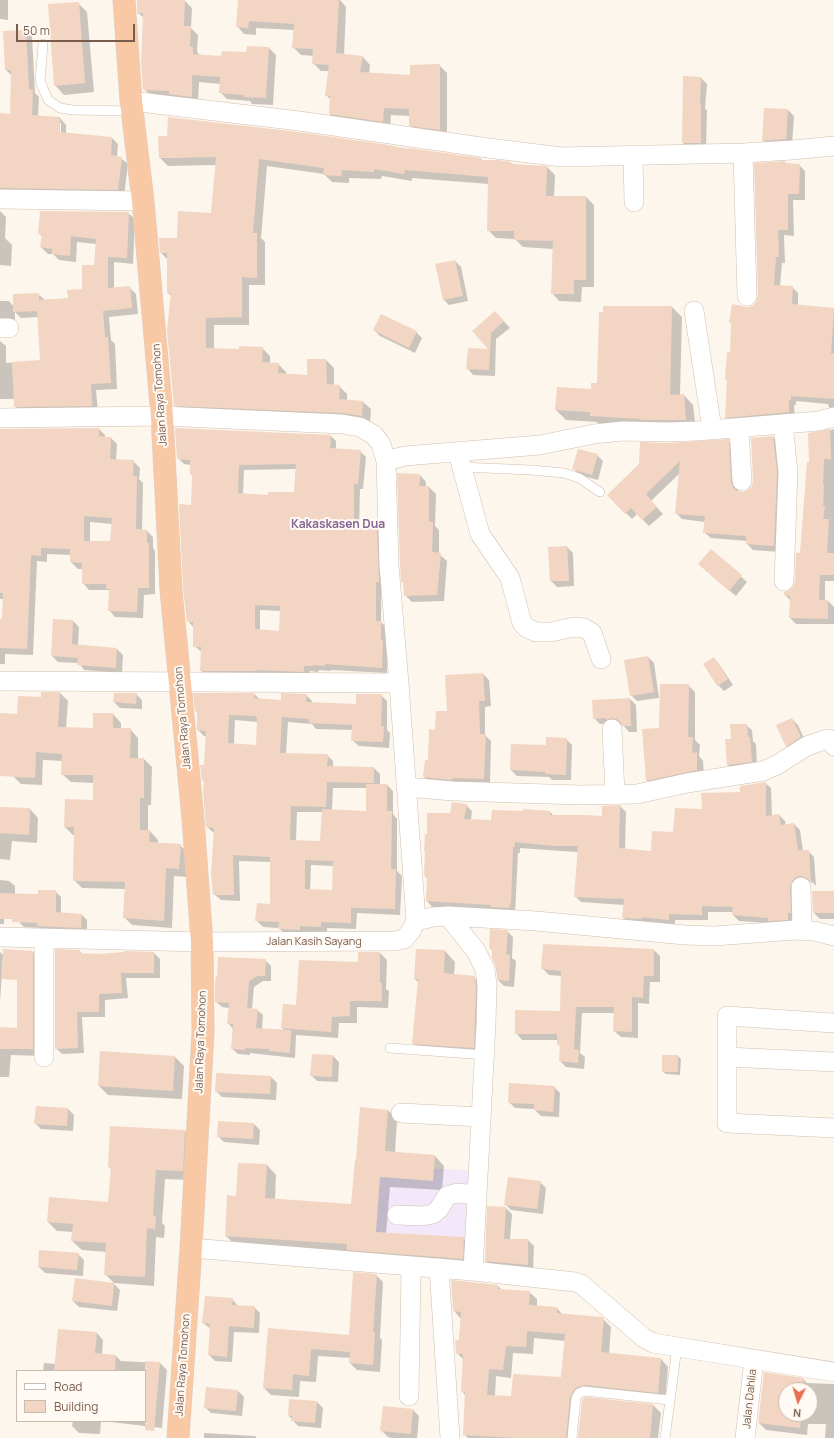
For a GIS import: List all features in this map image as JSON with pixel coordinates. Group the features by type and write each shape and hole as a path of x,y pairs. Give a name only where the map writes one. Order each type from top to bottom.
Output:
{"highway":[{"name":"Jalan Raya Tomohon","path":"124,0 132,106 143,201 162,416 171,590 193,819 202,942 203,1032 191,1248 178,1438"}],"street":[{"path":"132,106 299,121 562,157 743,153 834,146"},
{"path":"743,153 747,296"},
{"path":"633,155 634,202"},
{"path":"0,199 143,201"},
{"path":"694,311 712,430"},
{"path":"0,418 162,416 342,424 360,427 374,435 381,444 386,461 388,565 399,682 416,921 433,917 448,916 536,921 685,935 714,936 802,930 834,936"},
{"path":"386,461 406,456 459,460 601,433 623,431 668,432 712,430 819,421 834,417"},
{"path":"783,424 788,472 784,581"},
{"path":"739,428 742,481"},
{"path":"459,460 480,534 510,578 522,623 527,628 536,632 551,632 574,627 584,628 592,633 602,659"},
{"path":"0,681 180,683 399,682"},
{"path":"612,729 615,794"},
{"path":"406,786 460,791 580,795 637,794 687,783 763,771 777,765 807,746 827,739 832,740 834,746"},
{"path":"801,887 802,930"},
{"path":"448,916 476,951 485,969 487,986 473,1271"},
{"name":"Jalan Kasih Sayang","path":"0,937 202,942 395,942 404,939 412,931 416,921"},
{"path":"44,938 44,1057"},
{"path":"834,1023 727,1016 727,1123 834,1128"},
{"path":"727,1057 834,1062"},
{"path":"401,1113 481,1117"},
{"path":"397,1215 422,1216 433,1214 439,1209 448,1196 457,1193 477,1195"},
{"path":"191,1248 473,1271 579,1283 644,1338 653,1343 834,1372"},
{"path":"409,1396 411,1266"},
{"path":"438,1268 450,1438"},
{"name":"Jalan Dahlia","path":"745,1438 754,1360"}],"lane":[{"path":"43,44 40,81 48,100 60,108 72,110 132,106"},
{"path":"459,460 564,473 579,478 600,492"},
{"path":"390,1048 484,1055"},
{"path":"665,1438 676,1347"},
{"path":"572,1438 576,1398 579,1393 584,1391 670,1400"}],"shaded area":[{"path":"365,1153 395,1167 469,1170 466,1248 361,1243"}],"building":[{"path":"137,0 185,0 184,26 191,26 190,47 193,47 193,54 221,56 222,51 246,52 247,46 269,47 266,98 244,97 244,95 219,93 220,77 192,75 192,97 169,94 169,91 143,90 141,64 143,13 137,14"},
{"path":"238,0 339,0 336,53 363,56 360,72 410,75 410,65 440,64 440,130 409,126 409,109 384,108 383,122 329,114 330,96 325,96 329,65 312,64 313,49 292,48 294,24 249,21 248,28 236,27"},
{"path":"79,2 85,83 54,86 48,4"},
{"path":"26,30 29,89 33,90 32,115 60,117 60,132 112,137 111,155 122,157 118,190 0,188 0,113 10,114 11,70 5,70 3,31"},
{"path":"683,76 701,77 701,143 682,143"},
{"path":"764,108 788,109 786,139 762,141"},
{"path":"168,117 298,132 409,149 481,158 481,160 499,160 511,162 511,164 547,166 546,196 586,196 586,280 574,280 574,294 551,294 553,241 514,240 514,231 487,231 488,177 405,170 404,174 374,169 374,172 342,170 341,176 323,175 324,168 259,159 253,233 257,233 257,278 242,277 242,317 206,318 206,348 239,349 239,346 263,347 262,362 279,363 278,373 307,375 307,359 326,359 327,384 340,385 339,399 363,401 362,416 342,413 174,406 167,330 171,293 167,293 167,253 160,253 159,238 177,238 178,211 211,213 216,157 159,158 158,136 167,136"},
{"path":"785,161 785,163 800,164 799,194 788,194 788,230 778,230 779,257 776,257 774,285 793,286 792,304 834,308 831,354 834,353 834,399 791,396 791,400 789,400 789,412 725,418 727,379 725,379 727,352 730,352 731,323 729,323 732,304 747,307 752,306 756,302 758,296 754,163"},
{"path":"40,211 129,212 127,258 108,257 108,288 130,286 132,308 103,311 105,337 108,337 111,383 91,384 92,406 14,407 12,362 40,360 37,311 13,312 13,294 39,293 39,300 68,298 67,290 82,289 82,265 94,265 96,239 71,236 70,256 52,254 52,249 40,247 42,234 38,234"},
{"path":"455,260 463,296 443,300 435,264"},
{"path":"603,306 672,306 670,395 684,394 686,420 641,420 590,416 590,412 555,410 557,387 591,389 591,383 597,383 599,312 603,312"},
{"path":"495,311 504,321 491,333 489,370 466,369 468,348 488,349 472,331"},
{"path":"381,314 417,331 409,348 373,330"},
{"path":"99,428 99,436 111,437 110,459 134,460 133,476 137,476 136,529 147,530 147,543 149,543 149,588 138,588 137,612 108,611 109,589 106,589 106,584 82,584 82,563 70,562 70,549 41,548 41,556 31,555 27,649 0,648 0,619 2,619 3,593 0,593 0,429","holes":["84,516 112,518 110,541 84,541"]},
{"path":"175,428 331,435 330,448 361,450 358,484 354,484 354,529 377,528 379,582 376,582 376,621 381,621 381,640 383,640 382,668 325,664 325,666 304,666 304,672 256,670 200,671 201,647 193,647 193,622 187,622 183,589 179,504 191,505 192,475 190,475 190,460 177,459","holes":["296,464 294,492 268,492 268,495 238,493 239,465","255,605 280,606 279,631 255,629"]},
{"path":"830,429 831,459 824,459 823,506 825,506 823,519 829,519 827,553 834,553 834,575 820,575 819,600 828,600 828,619 789,618 790,596 784,595 784,592 793,586 795,581 796,553 800,553 807,462 809,462 808,433"},
{"path":"773,436 777,472 774,546 746,544 746,536 703,533 705,516 675,514 680,461 646,494 657,507 642,520 631,508 625,514 607,495 639,464 640,442 668,443 729,439 731,482 737,491 743,492 752,486 753,480 751,438"},
{"path":"578,449 598,454 592,475 572,469"},
{"path":"397,473 420,474 419,486 429,486 429,522 433,522 432,552 441,553 437,595 404,596 403,582 401,582"},
{"path":"567,546 569,581 550,581 548,547"},
{"path":"711,549 742,575 729,591 698,564"},
{"path":"53,619 73,620 72,644 117,648 116,668 77,665 78,658 51,656"},
{"path":"648,656 654,692 630,696 624,660"},
{"path":"714,657 728,679 717,686 703,664"},
{"path":"483,673 485,701 479,701 480,734 486,734 484,779 452,778 452,780 423,777 425,760 428,760 429,729 435,730 436,711 447,711 445,675"},
{"path":"660,684 689,684 688,737 693,737 692,753 697,752 697,770 646,781 642,729 659,728"},
{"path":"41,692 60,692 58,726 60,727 93,728 93,713 113,713 113,728 131,728 130,758 144,758 144,798 140,798 140,830 150,830 149,842 181,844 179,869 166,868 164,921 123,918 125,882 73,881 74,827 64,827 65,799 93,800 93,775 61,775 62,754 36,752 35,778 0,776 0,713 17,714 18,696 41,697"},
{"path":"114,693 137,693 136,704 113,702"},
{"path":"193,693 255,693 254,698 281,700 281,693 307,694 306,702 356,704 356,694 382,694 381,726 384,726 383,742 351,741 352,725 309,723 309,719 282,717 280,753 328,754 327,766 374,767 374,783 327,782 326,807 291,806 290,840 320,841 322,809 366,811 366,784 387,784 387,811 392,811 391,869 396,869 395,909 351,908 351,923 321,922 321,927 300,926 300,930 278,929 279,922 255,921 257,903 270,904 270,857 233,855 234,895 213,895 211,874 214,828 206,827 203,791 204,781 202,781 200,765 204,765 206,731 197,730 197,711 195,711","holes":["229,715 256,716 256,745 228,743","305,860 333,861 332,890 305,889"]},
{"path":"630,698 631,726 622,726 617,719 612,718 606,720 606,718 593,719 592,700"},
{"path":"792,718 801,737 786,747 776,725"},
{"path":"730,724 747,724 748,737 750,737 752,762 727,765 725,739 731,739"},
{"path":"546,737 567,738 566,775 510,770 511,744 546,745"},
{"path":"766,782 766,816 779,814 781,825 794,823 798,850 809,850 811,883 807,878 801,876 796,877 792,881 790,887 791,913 788,913 788,920 768,921 768,918 732,915 733,907 702,906 702,915 669,914 669,920 642,917 642,919 622,918 624,899 574,897 578,846 554,846 515,842 515,847 513,847 511,902 509,908 491,907 491,905 426,901 427,876 424,876 424,851 425,834 427,834 427,813 450,813 452,802 467,804 464,819 491,820 492,810 523,811 523,809 550,811 550,815 602,816 602,806 620,805 619,848 651,851 652,831 673,832 675,808 702,809 701,793 740,792 740,786"},
{"path":"0,807 30,808 29,835 0,833"},
{"path":"38,890 56,890 56,912 82,914 81,928 37,926 37,923 12,922 12,919 0,919 0,893 38,894"},
{"path":"812,891 834,891 834,913 813,913"},
{"path":"490,929 508,930 506,954 510,955 509,981 498,980 496,967 492,958 492,948 489,948"},
{"path":"543,944 654,949 654,976 644,976 643,998 632,997 632,1032 613,1031 614,1007 576,1007 574,1049 579,1050 578,1063 559,1061 560,1045 557,1045 557,1034 515,1034 515,1010 560,1011 561,971 541,969"},
{"path":"3,949 33,951 33,1049 0,1049 0,1027 17,1028 17,980 2,979"},
{"path":"55,949 80,950 80,953 99,954 124,951 154,952 154,973 121,973 122,993 99,994 99,1012 77,1012 78,1048 55,1049"},
{"path":"416,949 445,950 444,973 475,976 474,1048 412,1044 418,979 414,979"},
{"path":"358,952 380,952 380,983 382,983 382,1001 350,1001 350,1016 332,1017 331,1032 281,1028 283,1004 296,1005 299,960 358,962"},
{"path":"218,957 266,959 265,976 257,976 249,981 247,1008 258,1009 256,1028 291,1030 290,1053 269,1051 269,1049 231,1049 233,1024 227,1024 229,1003 215,1002"},
{"path":"100,1051 175,1056 173,1091 98,1086"},
{"path":"312,1054 333,1055 332,1077 310,1076"},
{"path":"662,1055 678,1055 678,1072 662,1072"},
{"path":"216,1073 271,1076 270,1094 215,1092"},
{"path":"509,1083 555,1086 553,1112 534,1110 534,1104 508,1103"},
{"path":"36,1106 68,1108 67,1126 34,1124"},
{"path":"360,1107 388,1110 385,1151 435,1155 433,1181 380,1177 376,1232 464,1237 463,1259 347,1250 347,1244 225,1236 227,1195 236,1196 238,1163 267,1164 265,1198 351,1204"},
{"path":"218,1121 254,1123 253,1139 217,1137"},
{"path":"110,1126 185,1130 183,1171 156,1170 153,1216 156,1216 155,1229 147,1228 145,1277 104,1275 106,1243 71,1241 73,1224 47,1222 49,1197 108,1202 111,1167 108,1167"},
{"path":"508,1177 541,1181 537,1209 504,1205"},
{"path":"487,1206 506,1207 504,1239 528,1239 528,1265 485,1261"},
{"path":"39,1250 79,1253 77,1270 38,1267"},
{"path":"353,1272 377,1274 373,1332 375,1332 373,1365 349,1363 350,1352 311,1349 309,1376 293,1374 292,1390 263,1388 268,1328 349,1335"},
{"path":"75,1278 114,1283 112,1306 72,1301"},
{"path":"451,1280 498,1285 498,1289 530,1291 529,1305 557,1307 557,1313 602,1317 604,1318 601,1352 661,1358 658,1393 585,1385 577,1387 570,1397 566,1438 517,1438 463,1435 465,1392 461,1392 463,1354 456,1354 455,1340 459,1340 461,1312 453,1311","holes":["527,1331 565,1334 561,1377 513,1374 511,1396 487,1395 489,1369 503,1370 506,1346 526,1347"]},
{"path":"205,1296 233,1298 232,1305 255,1306 254,1328 229,1326 227,1357 208,1355 210,1324 202,1323"},
{"path":"58,1329 97,1332 95,1353 116,1355 115,1370 54,1370"},
{"path":"145,1361 160,1362 154,1431 145,1430"},
{"path":"764,1372 804,1378 804,1382 778,1382 778,1422 800,1422 800,1428 758,1423"},
{"path":"206,1387 238,1390 236,1411 204,1408"},
{"path":"585,1397 653,1404 650,1438 578,1438 582,1400"},
{"path":"289,1399 317,1401 315,1423 291,1421 292,1416 288,1416"},
{"path":"383,1406 413,1409 411,1434 380,1431"}],"district":[{"name":"Kakaskasen Dua","path":"338,525"}]}
